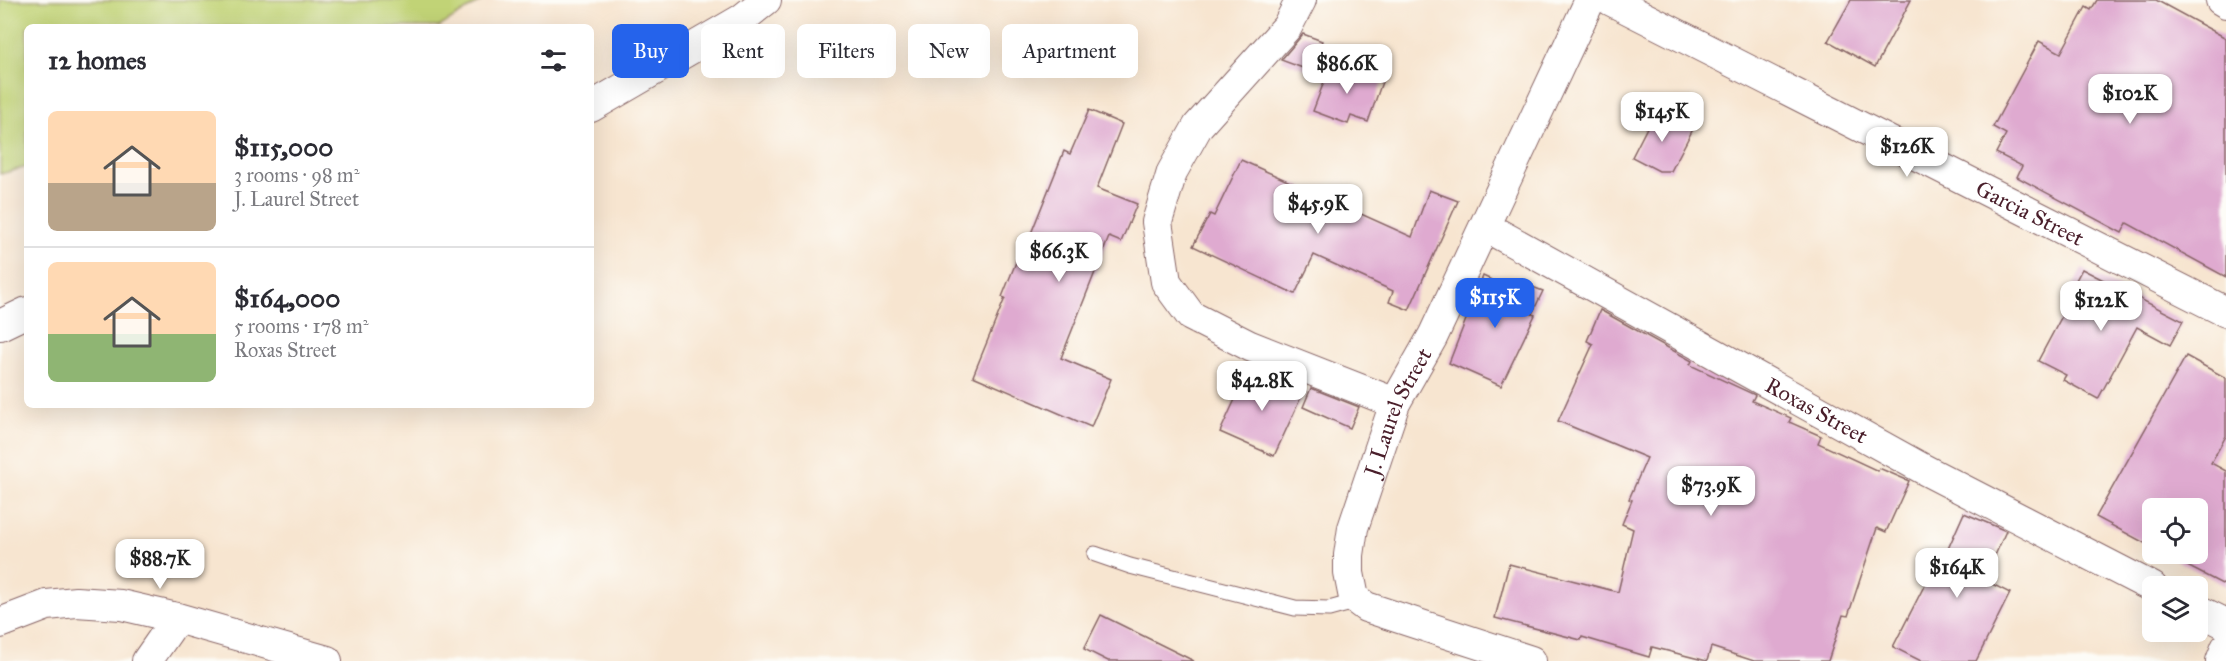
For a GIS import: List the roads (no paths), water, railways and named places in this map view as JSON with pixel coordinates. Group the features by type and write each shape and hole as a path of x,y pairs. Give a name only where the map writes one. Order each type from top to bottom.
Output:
{"street":[{"path":"594,105 742,19 766,0"},
{"path":"1301,0 1287,27 1197,126 1172,172 1157,222 1166,282 1191,316 1250,346 1395,403"},
{"name":"J. Laurel Street","path":"1354,598 1348,573 1353,528 1395,403 1433,336 1486,227 1590,0"},
{"name":"Garcia Street","path":"1611,0 2226,312"},
{"path":"2221,0 2226,3"},
{"name":"Roxas Street","path":"1486,227 1925,470 2142,582"},
{"path":"0,325 24,313"},
{"path":"1354,598 1366,606 1531,661"},
{"path":"0,622 47,605 76,602 121,605 177,618 322,660"},
{"path":"2208,615 2226,624"},
{"path":"147,661 177,618"},
{"path":"2221,661 2226,648"}],"lane":[{"path":"1095,554 1130,566 1294,608 1329,609 1351,603 1354,598"}]}
